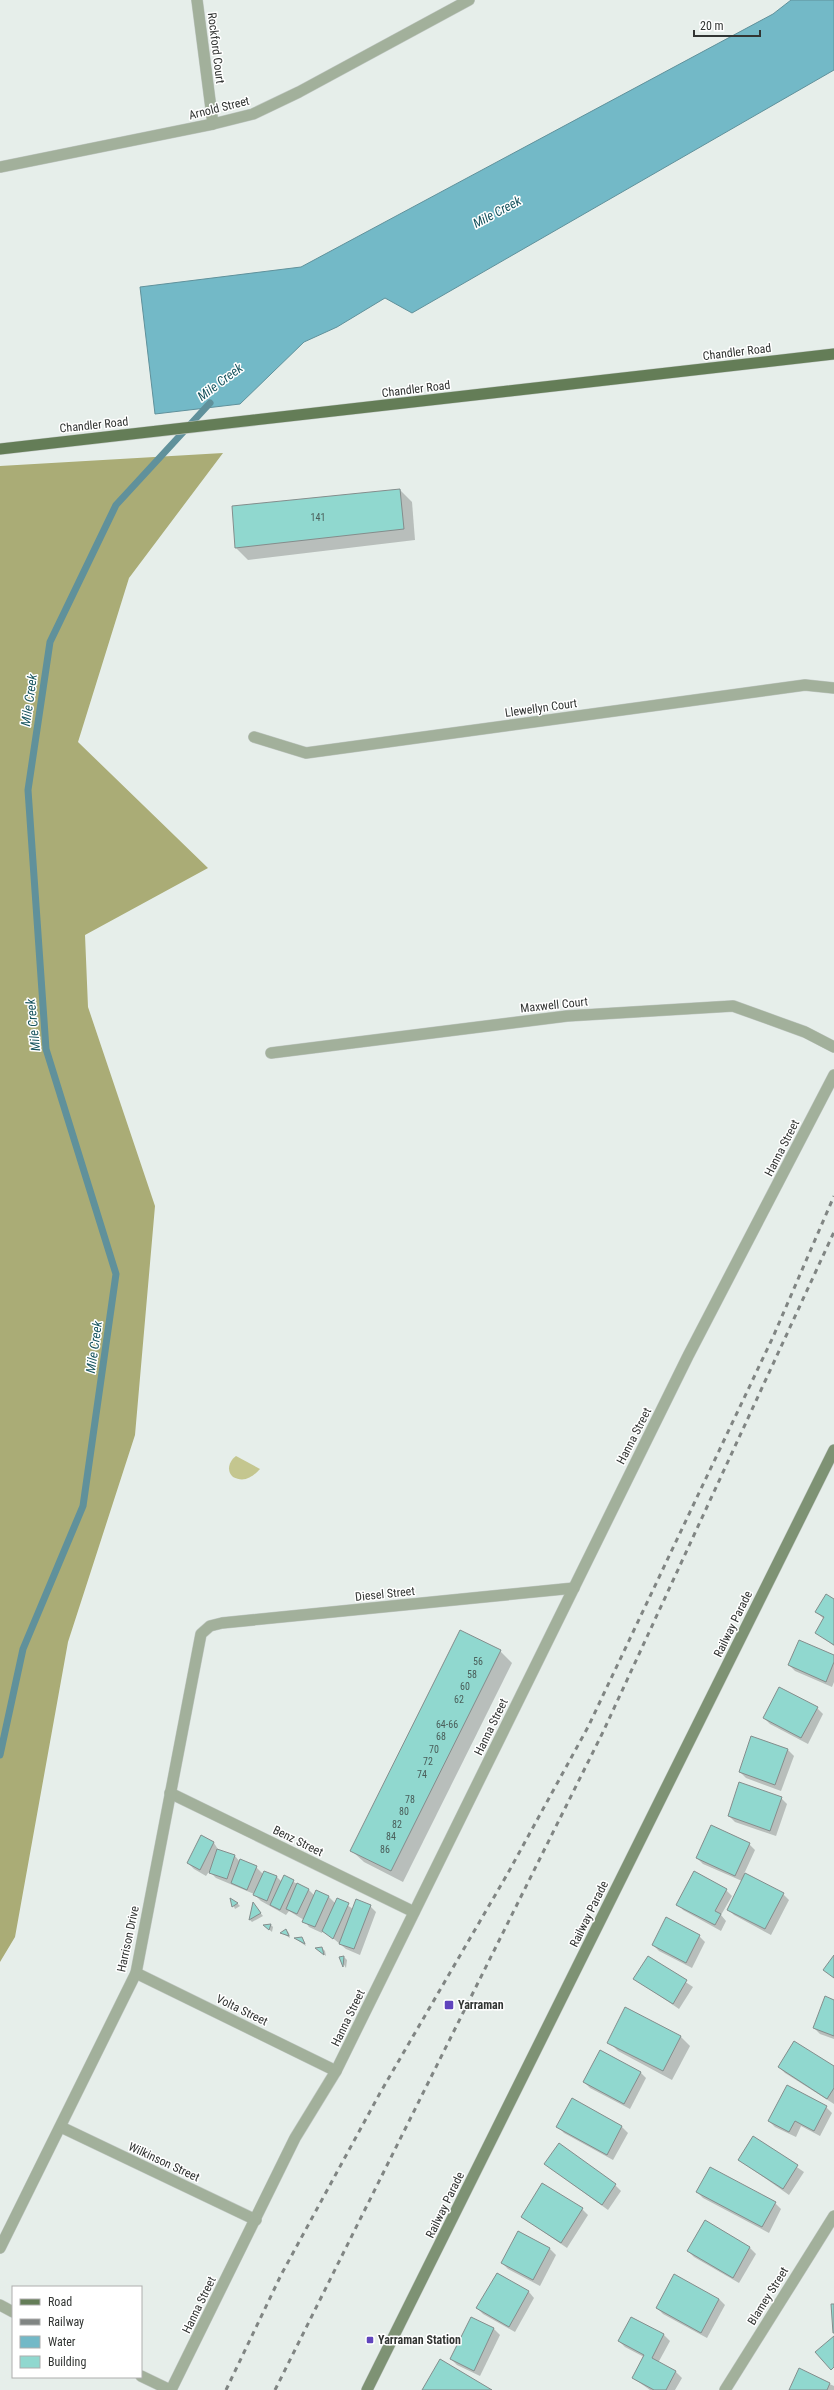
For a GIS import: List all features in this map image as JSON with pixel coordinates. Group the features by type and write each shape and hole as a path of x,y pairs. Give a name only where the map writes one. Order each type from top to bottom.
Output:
{"main road":[{"name":"Chandler Road","path":"0,449 834,354"},
{"name":"Railway Parade","path":"367,2390 834,1450"}],"street":[{"name":"Rockford Court","path":"197,0 213,124"},
{"name":"Arnold Street","path":"0,167 213,124 253,114 292,95 469,0"},
{"name":"Llewellyn Court","path":"254,737 306,753 804,685 834,688"},
{"name":"Maxwell Court","path":"271,1053 567,1016 733,1006 805,1032 834,1047"},
{"name":"Hanna Street","path":"170,2390 256,2220 295,2138 336,2071 688,1356 834,1075"},
{"name":"Diesel Street","path":"201,1634 210,1626 222,1623 574,1588"},
{"name":"Harrison Drive","path":"0,2248 136,1973 201,1634"},
{"name":"Benz Street","path":"170,1793 414,1912"},
{"name":"Volta Street","path":"136,1973 336,2071"},
{"name":"Wilkinson Street","path":"61,2127 256,2220"},
{"name":"Blamey Street","path":"725,2390 834,2216"},
{"path":"0,2305 12,2311"},
{"path":"142,2376 170,2390"}],"green space":[{"path":"223,453 129,578 78,742 208,868 85,935 88,1007 155,1206 135,1435 68,1642 15,1937 0,1962 0,466"},
{"path":"236,1456 260,1469 245,1479 237,1479 233,1477 229,1466"}],"water":[{"path":"791,0 834,0 834,70 412,313 385,298 337,327 304,342 240,404 155,414 140,287 301,267 773,14"}],"building":[{"path":"400,489 404,529 235,548 232,506"},
{"path":"826,1594 834,1599 834,1645 815,1633 824,1617 815,1612"},
{"path":"460,1630 501,1650 391,1871 350,1851"},
{"path":"799,1640 834,1655 834,1662 826,1682 788,1665"},
{"path":"779,1687 818,1707 801,1738 763,1718"},
{"path":"751,1736 788,1749 775,1785 739,1772"},
{"path":"739,1782 782,1797 770,1831 728,1816"},
{"path":"711,1825 750,1843 735,1876 696,1858"},
{"path":"201,1835 214,1842 200,1870 187,1863"},
{"path":"217,1849 235,1855 227,1879 209,1873"},
{"path":"240,1859 257,1866 247,1890 231,1883"},
{"path":"264,1871 277,1876 267,1901 253,1895"},
{"path":"694,1871 727,1889 715,1911 721,1914 715,1925 676,1905"},
{"path":"745,1873 784,1893 765,1929 727,1910"},
{"path":"284,1875 294,1880 280,1910 270,1905"},
{"path":"297,1883 309,1889 297,1914 286,1909"},
{"path":"316,1890 329,1896 315,1927 302,1922"},
{"path":"230,1898 238,1903 232,1907"},
{"path":"337,1898 349,1903 333,1939 322,1931"},
{"path":"356,1899 371,1905 354,1949 339,1944"},
{"path":"253,1902 261,1913 249,1920"},
{"path":"666,1917 700,1935 686,1963 652,1945"},
{"path":"271,1924 269,1930 263,1925"},
{"path":"286,1929 289,1936 280,1933"},
{"path":"302,1937 305,1944 294,1938"},
{"path":"322,1947 324,1955 315,1948"},
{"path":"834,1955 834,1978 823,1970"},
{"path":"344,1956 343,1967 339,1957"},
{"path":"648,1956 687,1980 673,2004 633,1979"},
{"path":"825,1996 834,2000 834,2036 813,2028"},
{"path":"625,2007 681,2036 663,2071 607,2043"},
{"path":"794,2041 834,2066 834,2088 827,2099 778,2067"},
{"path":"600,2050 641,2072 624,2104 583,2082"},
{"path":"787,2085 827,2106 814,2131 795,2121 789,2132 768,2121"},
{"path":"572,2098 622,2126 607,2155 556,2127"},
{"path":"753,2136 798,2165 783,2189 738,2160"},
{"path":"559,2143 616,2184 602,2205 544,2164"},
{"path":"710,2167 776,2202 762,2227 696,2192"},
{"path":"542,2183 583,2208 561,2243 521,2217"},
{"path":"705,2220 750,2247 733,2278 687,2251"},
{"path":"518,2231 550,2248 533,2280 501,2263"},
{"path":"497,2273 529,2291 509,2327 476,2308"},
{"path":"674,2274 719,2299 701,2333 656,2308"},
{"path":"831,2304 834,2304 834,2333 833,2333"},
{"path":"471,2317 494,2328 474,2371 450,2359"},
{"path":"631,2317 664,2334 652,2358 676,2371 666,2390 654,2390 632,2378 644,2355 618,2341"},
{"path":"834,2336 834,2367 831,2370 815,2352"},
{"path":"440,2359 492,2390 422,2390"},
{"path":"799,2368 830,2383 827,2390 789,2390"}],"waterway":[{"name":"Mile Creek","path":"0,1755 23,1649 83,1506 116,1274 46,1049 28,790 50,642 116,505 210,403"}],"railway":[{"path":"226,2390 281,2275 380,2093 508,1873 588,1727 773,1337 834,1196"},
{"path":"275,2390 603,1732 834,1232"}],"place":[{"name":"Yarraman","path":"449,2005"},
{"name":"Yarraman Station","path":"370,2340"}]}
